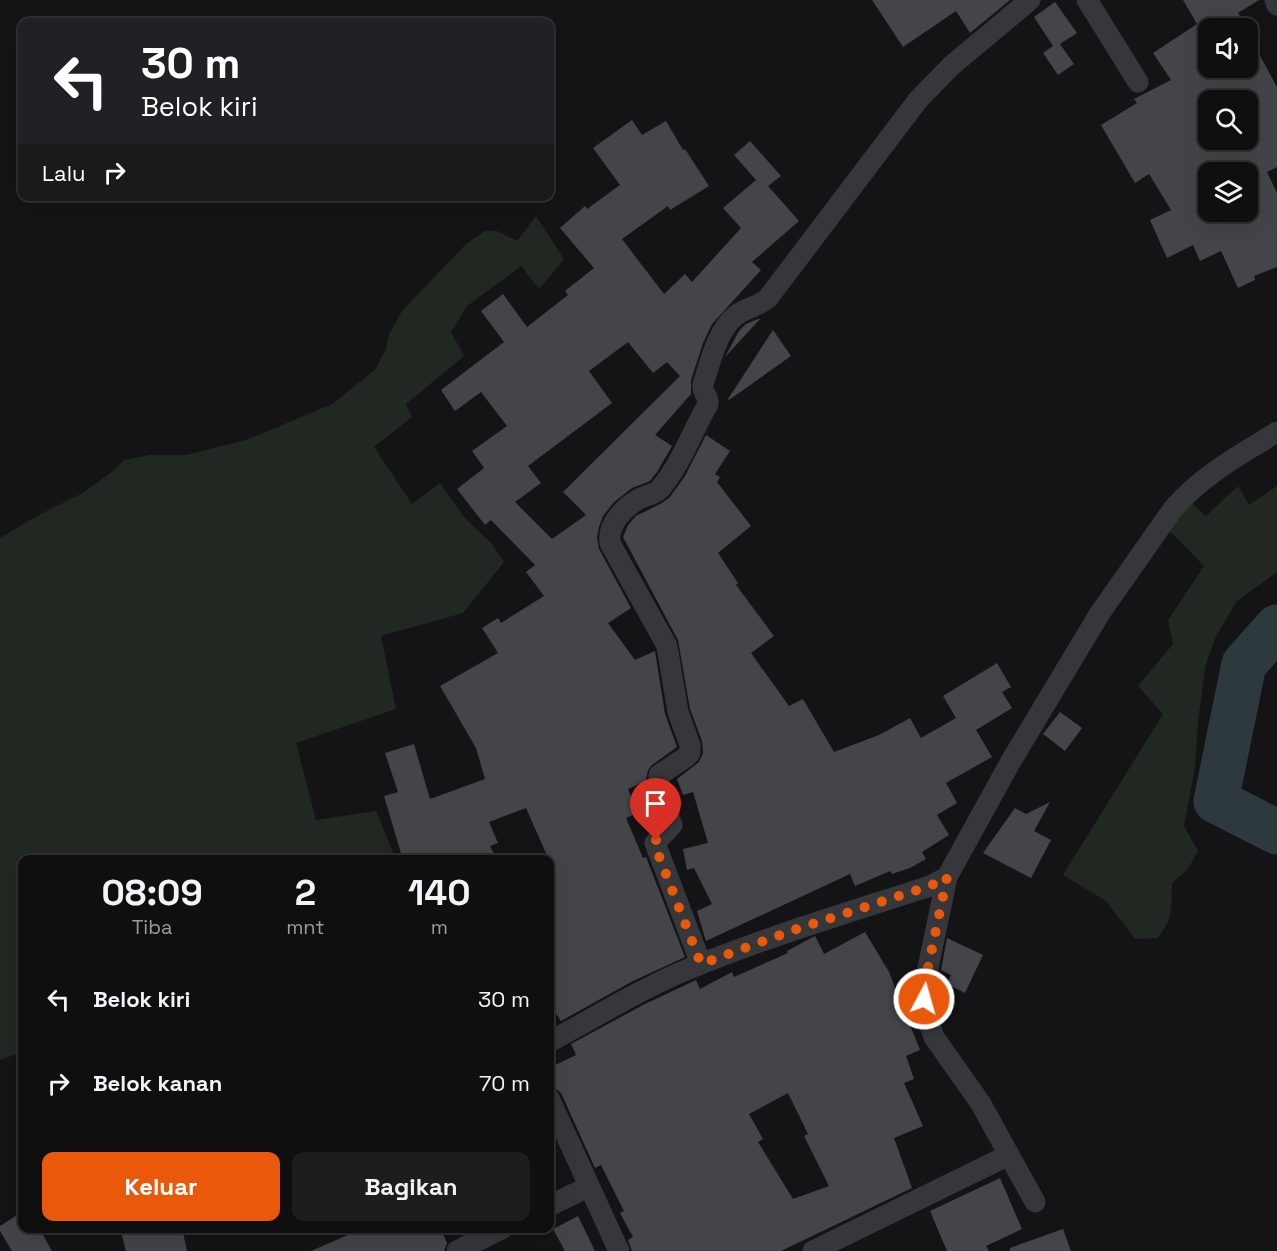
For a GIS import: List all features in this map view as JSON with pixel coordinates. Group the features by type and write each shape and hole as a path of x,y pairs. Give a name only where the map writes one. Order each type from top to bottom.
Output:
{"street":[{"path":"701,964 655,843 672,825 659,788 659,775 686,758 690,753 690,746 678,712 667,646 610,543 611,528 614,522 636,501 658,491 686,448 708,404 709,399 702,388 703,384 718,341 730,321 739,314 760,305 781,283 918,100 951,66 1030,0"},
{"path":"1087,0 1138,82"},
{"path":"1275,0 1277,5"},
{"path":"1035,1202 981,1104 934,1037 926,1014 925,982 947,877 1011,761 1094,622 1173,509 1186,494 1213,472 1277,432"},
{"path":"554,1039 660,982 701,964 794,930 930,886 947,877"},
{"path":"554,1109 619,1251"},
{"path":"813,1251 1010,1155"},
{"path":"554,1204 588,1187"},
{"path":"457,1251 493,1233"}],"shaded area":[{"path":"536,216 564,259 539,289 521,266 467,306 451,332 464,356 406,404 412,417 374,447 412,504 440,483 464,517 492,544 504,562 463,613 381,636 396,709 296,743 316,820 376,811 394,855 18,855 18,1053 0,1060 0,538 83,493 124,460 150,455 187,455 246,440 332,404 375,370 386,349 388,337 402,311 466,244 485,231 497,231 517,241"},
{"path":"1238,486 1249,505 1277,486 1277,572 1237,601 1216,636 1205,667 1195,768 1184,826 1198,851 1188,869 1172,883 1169,919 1157,938 1135,939 1106,901 1063,875 1163,714 1138,686 1173,644 1168,620 1204,566 1156,517 1179,491 1206,516"}],"building":[{"path":"872,0 1010,0 970,33 956,11 903,47"},
{"path":"1183,0 1259,0 1238,13 1241,18 1198,18 1198,78 1258,78 1258,52 1277,87 1277,167 1267,172 1277,193 1277,267 1254,276 1255,280 1238,288 1221,251 1200,261 1193,245 1167,258 1150,220 1171,210 1149,174 1135,183 1101,125 1137,103 1134,99 1171,80 1153,53 1197,24"},
{"path":"1055,2 1077,33 1060,44 1074,64 1058,75 1043,53 1053,46 1034,17"},
{"path":"632,120 642,135 666,121 683,150 685,149 709,186 670,210 668,206 622,239 664,294 685,274 692,282 741,228 723,208 756,180 734,155 750,141 781,176 768,186 799,221 752,262 761,270 712,324 691,380 691,394 655,435 672,446 657,472 650,481 632,488 614,502 603,516 599,527 597,537 599,549 631,608 608,623 635,660 655,651 665,714 677,747 652,765 648,770 646,781 628,789 638,813 626,818 643,858 646,857 685,957 631,982 561,1021 554,1010 554,855 547,855 526,808 489,822 498,843 490,846 494,855 402,855 384,796 398,792 385,753 414,744 430,799 485,779 476,748 440,686 498,653 482,628 498,618 501,623 544,596 526,572 535,565 491,520 485,525 457,489 484,468 472,451 507,426 481,392 455,411 441,390 504,342 481,311 503,294 527,327 568,295 565,291 594,268 560,228 585,206 587,209 620,185 593,148","holes":["628,342 653,373 667,362 680,376 563,492 586,515 552,539 515,502 541,483 528,466 612,403 589,371"]},
{"path":"760,319 725,357 739,331 746,324"},
{"path":"773,330 791,356 729,400 728,399"},
{"path":"706,435 730,451 715,474 720,477 717,482 751,526 718,553 738,583 736,585 774,636 751,653 789,706 803,699 834,752 879,735 910,718 921,738 956,718 943,696 997,663 1011,687 1002,692 1012,708 976,730 992,757 946,783 957,803 937,815 949,835 922,852 926,859 910,868 892,874 890,871 855,886 850,874 706,941 697,911 712,904 694,868 687,870 683,849 708,843 693,792 683,795 677,779 699,762 703,753 702,741 690,709 678,640 623,537 628,525 636,516 670,497 685,476"},
{"path":"1060,712 1082,728 1065,751 1043,734"},
{"path":"1050,802 1034,831 1051,840 1031,878 983,853 1015,808 1026,814"},
{"path":"865,932 889,972 920,1050 906,1056 914,1079 904,1083 923,1126 894,1138 912,1188 781,1251 632,1251 628,1240 633,1237 620,1213 624,1211 601,1165 595,1168 561,1093 554,1087 554,1066 576,1055 571,1044 643,1005 696,980 700,989 732,972 734,977 788,953 787,951 815,936 824,954","holes":["788,1093 808,1134 804,1136 829,1186 793,1199 758,1142 763,1139 749,1114"]},
{"path":"947,938 983,955 965,993 947,984 951,975 941,970"},
{"path":"1000,1178 1022,1229 986,1246 989,1251 947,1251 930,1211"},
{"path":"18,1215 18,1233 42,1233 52,1251 12,1251 0,1231 0,1226"},
{"path":"578,1216 595,1251 565,1251 554,1228"},
{"path":"1063,1229 1071,1251 1010,1251 1010,1248"},
{"path":"121,1233 183,1233 187,1251 126,1251"},
{"path":"352,1233 442,1233 447,1243 444,1251 311,1251"}],"waterway":[{"path":"1277,627 1244,664 1216,801 1277,832"}],"route":[{"path":"656,840 655,846 701,964 794,930 930,886 947,877 925,982 924,999"}]}
